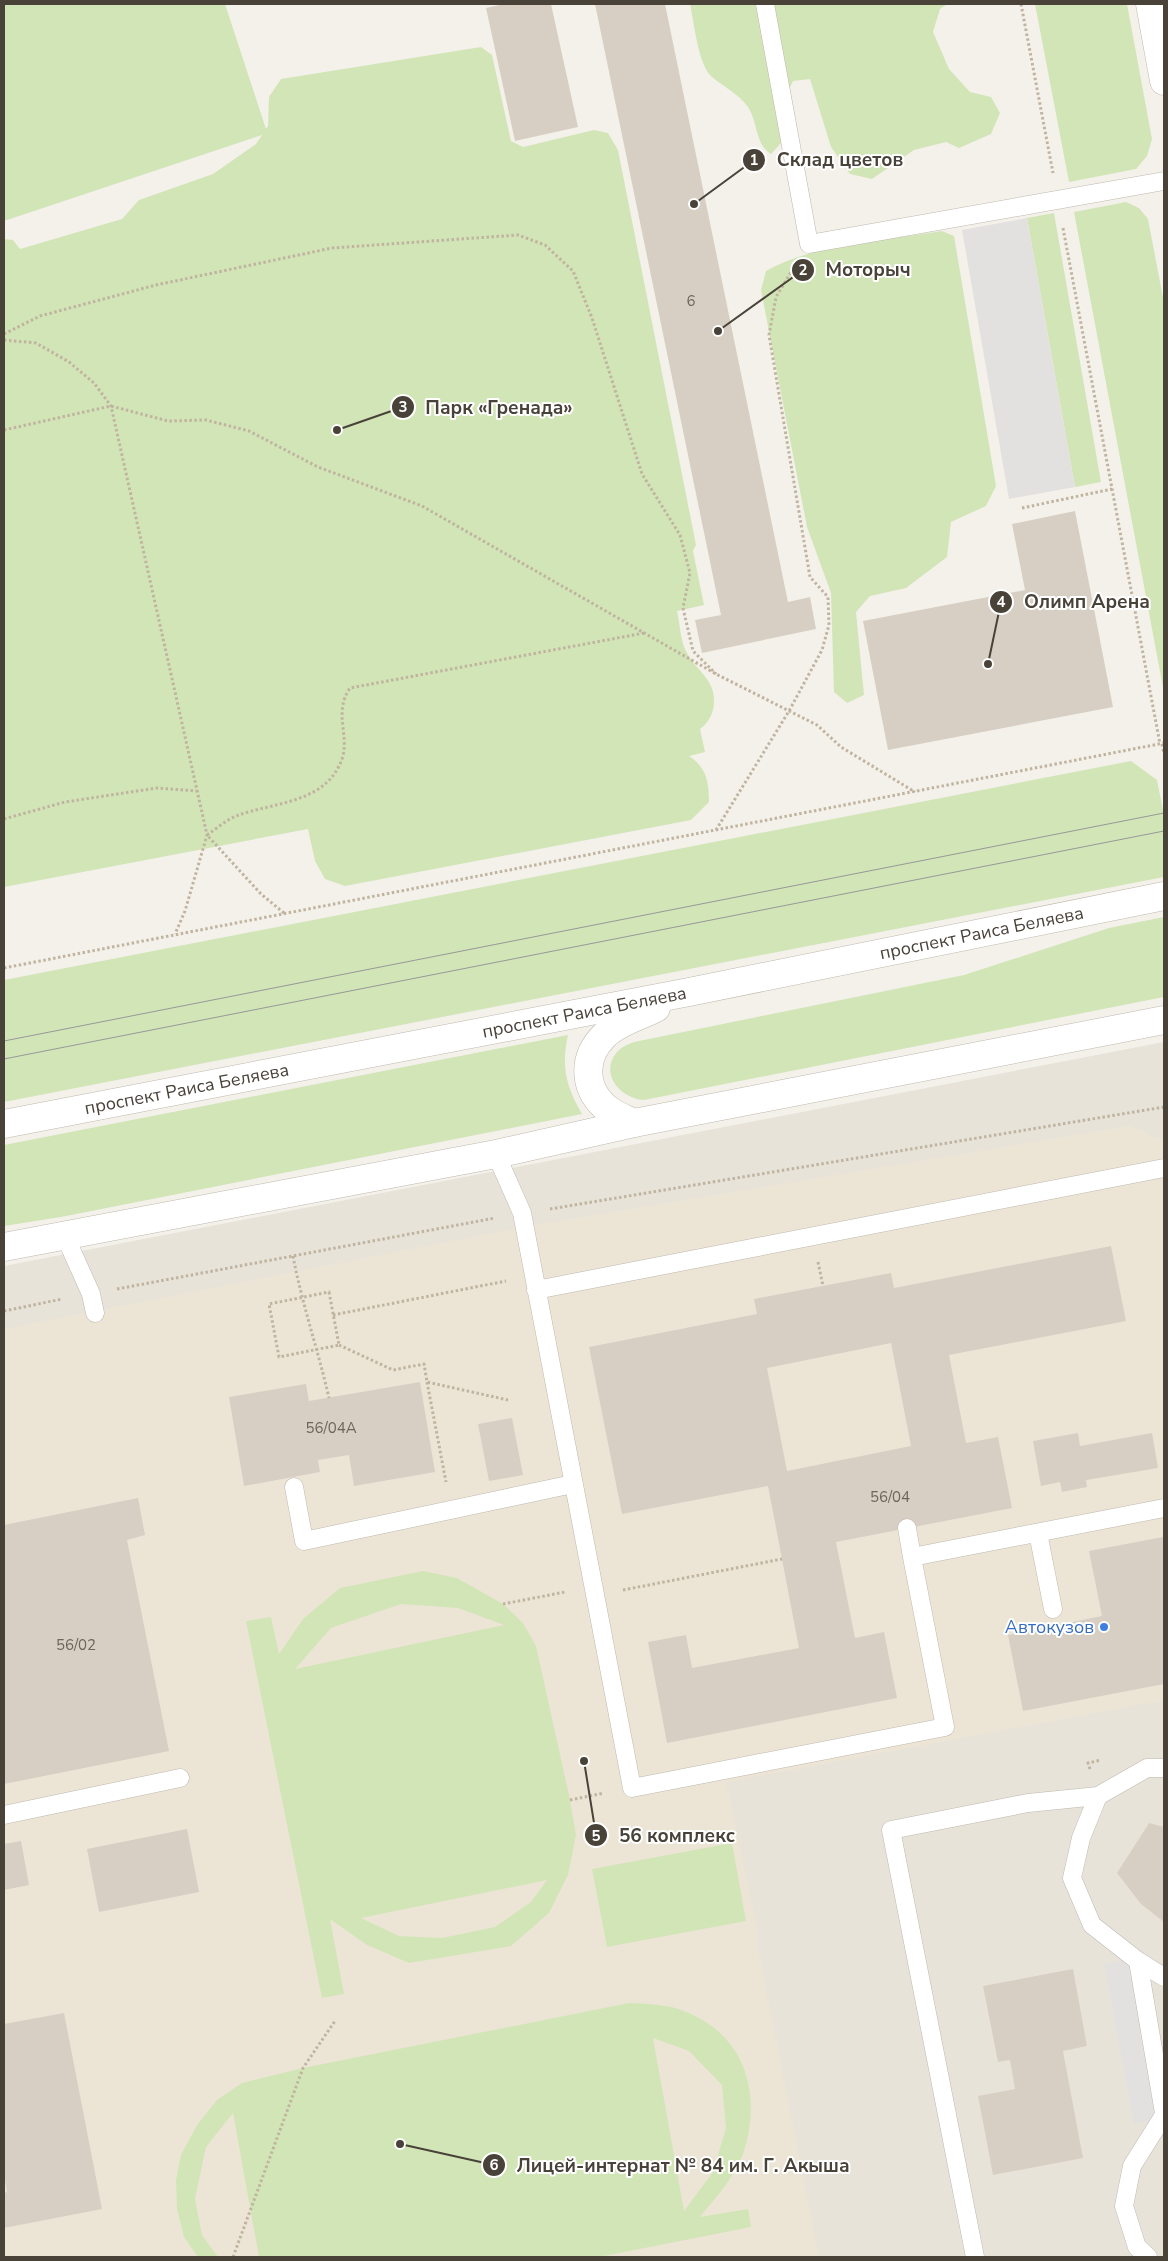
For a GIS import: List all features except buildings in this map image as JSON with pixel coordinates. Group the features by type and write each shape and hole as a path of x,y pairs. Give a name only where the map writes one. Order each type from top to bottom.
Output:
{"street":[{"path":"1150,4 1160,24 1164,81"},
{"name":"проспект Раиса Беляева","path":"4,1124 689,992 1164,896"},
{"path":"634,1123 611,1112 597,1099 589,1084 586,1066 595,1046 606,1034 689,992"},
{"path":"4,1247 496,1154 634,1123 1164,1020"}],"lane":[{"path":"765,4 809,244 994,217 1058,200 1164,181"},
{"path":"496,1154 522,1213 632,1788 945,1727 907,1528"},
{"path":"535,1283 1164,1168"},
{"path":"66,1236 91,1294 95,1312"},
{"path":"294,1487 304,1540 574,1484"},
{"path":"912,1558 1164,1508"},
{"path":"1038,1533 1053,1609"},
{"path":"975,2257 891,1830 1028,1803 1098,1796 1147,1768 1164,1768"},
{"path":"4,1815 180,1778"},
{"path":"1098,1796 1081,1838 1072,1878 1092,1925 1138,1961 1164,1977"},
{"path":"1138,1961 1164,2114 1132,2166 1124,2206 1137,2247 1148,2257"}],"path":[{"path":"1021,4 1164,754"},
{"path":"4,334 40,316 59,310 156,285 332,248 518,235 545,245 573,271 592,318 642,474 680,536 690,572 683,608 693,650 716,674"},
{"path":"716,830 789,711 822,650 829,625 828,597 810,577 768,335 776,297 809,244"},
{"path":"4,340 36,343 69,362 94,383 111,406 207,834 186,911 174,934"},
{"path":"4,430 111,406 168,421 206,420 249,431 318,467 422,506 716,674 817,726 841,747 915,792"},
{"path":"1022,508 1112,489"},
{"path":"207,834 234,816 291,802 328,783 343,758 343,699 350,688 644,633"},
{"path":"4,968 1162,744"},
{"path":"4,819 65,802 157,788 197,791"},
{"path":"207,834 261,894 285,913"},
{"path":"4,1311 522,1213 1164,1107"},
{"path":"293,1256 301,1298 318,1349 329,1398"},
{"path":"333,1315 535,1283"},
{"path":"339,1345 328,1292 268,1304 279,1357 339,1345 393,1370 424,1364 452,1509"},
{"path":"427,1382 508,1400"},
{"path":"503,1604 594,1591 782,1559"},
{"path":"570,1800 632,1788"},
{"path":"233,2257 303,2068 335,2021"}],"shaded area":[{"path":"1027,218 1075,487 1009,499 962,230"},
{"path":"1164,1042 1164,2257 4,2257 4,1266"},
{"path":"1130,1126 1164,1142 1164,1700 726,1782 759,1939 756,1940 819,2257 4,2257 4,1329 524,1227"},
{"path":"1130,1959 1160,2119 1134,2124 1104,1964"}],"green space":[{"path":"4,4 225,4 266,129 268,126 269,97 281,79 481,47 492,55 511,141 523,147 594,130 608,133 618,150 696,545 693,551 704,605 677,611 685,649 690,659 707,679 714,696 713,709 709,720 700,729 705,752 689,756 703,770 707,781 709,802 691,820 345,886 325,879 315,861 308,829 4,887 4,239 13,240 20,249 122,219 139,200 213,174 256,144 262,135 4,221"},
{"path":"690,4 947,4 940,9 933,32 949,69 970,92 991,97 1000,113 991,134 959,148 946,142 914,150 872,179 850,174 831,147 810,79 793,81 787,94 782,142 771,154 759,139 748,107 707,71 700,53"},
{"path":"1035,4 1127,4 1152,139 1147,156 1136,169 1069,182"},
{"path":"1126,202 1139,208 1148,219 1164,303 1164,693 1074,212"},
{"path":"1054,213 1101,482 1075,487 1027,218"},
{"path":"942,231 954,236 996,486 986,506 951,522 947,557 906,588 870,596 856,612 864,695 847,703 834,692 831,593 807,527 761,290 766,271 806,255 851,244"},
{"path":"1131,761 1157,780 1164,815 1164,877 4,1102 4,980"},
{"path":"1164,917 1164,997 644,1100 635,1098 619,1089 611,1075 610,1066 613,1058 626,1045 634,1042 964,975 1109,928"},
{"path":"568,1035 565,1057 566,1076 582,1114 61,1217 4,1226 4,1145"},
{"path":"423,1571 457,1578 503,1604 523,1623 536,1646 576,1835 568,1875 549,1913 511,1946 409,1963 367,1945 330,1919 344,1994 322,1998 246,1621 271,1617 279,1654 303,1619 340,1588","holes":["401,1604 458,1608 504,1625 295,1669 331,1628","547,1880 531,1902 495,1927 442,1938 399,1936 361,1918"]},
{"path":"732,1843 746,1921 607,1947 592,1869"},
{"path":"629,2003 679,2009 706,2022 722,2035 735,2051 744,2068 749,2088 751,2108 744,2151 731,2178 700,2217 748,2209 751,2227 599,2257 259,2257 233,2113 206,2147 195,2199 202,2235 218,2257 198,2257 184,2237 177,2209 176,2180 181,2155 197,2125 217,2100 242,2083 303,2068","holes":["653,2038 689,2051 722,2085 726,2128 713,2172 684,2211"]}],"tram line":[{"path":"4,1041 1164,813"},
{"path":"4,1059 1164,831"}],"place":[{"name":"Склад цветов","path":"694,204"},
{"name":"Моторыч","path":"718,331"},
{"name":"Парк «Гренада»","path":"337,430"},
{"name":"Олимп Арена","path":"988,664"},
{"name":"Автокузов","path":"1104,1627"},
{"name":"56 комплекс","path":"584,1761"},
{"name":"Лицей-интернат № 84 им. Г. Акыша","path":"400,2144"}]}
